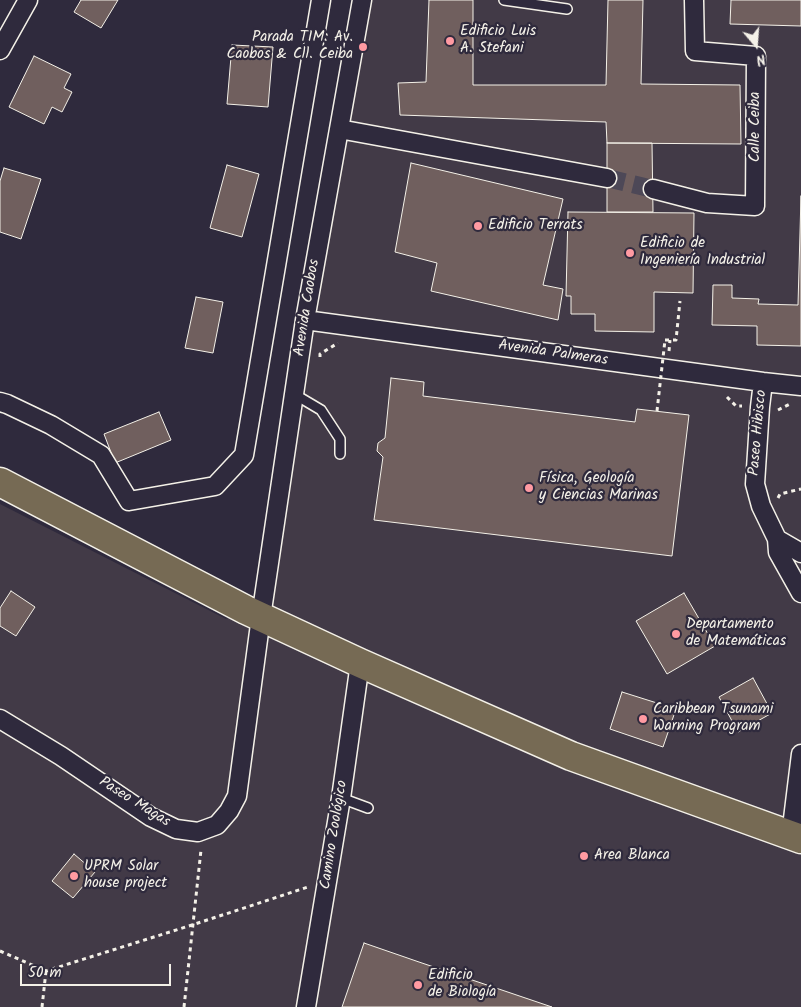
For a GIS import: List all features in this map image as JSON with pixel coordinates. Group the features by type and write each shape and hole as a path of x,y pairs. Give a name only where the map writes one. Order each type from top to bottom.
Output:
{"main road":[{"path":"0,482 261,617 360,663 571,756 796,837"}],"street":[{"path":"0,50 28,0"},
{"path":"0,402 51,425 101,455 129,501 215,486 244,455 321,0"},
{"name":"Avenida Caobos","path":"261,617 304,320 362,0"},
{"name":"Calle Ceiba","path":"653,189 707,203 755,206 756,56 695,51 694,0"},
{"path":"339,129 607,178"},
{"name":"Avenida Palmeras","path":"304,320 801,386"},
{"name":"Paseo Hibisco","path":"764,382 760,407 755,484 761,506 777,539 778,552 801,593"},
{"path":"777,539 801,553"},
{"path":"203,830 217,825 229,812 237,796 261,617"},
{"name":"Camino Zoológico","path":"306,1007 342,798 360,663"},
{"name":"Paseo Magas","path":"0,719 62,756 151,817 176,829 198,832 203,830"},
{"path":"796,837 801,754"}],"lane":[{"path":"504,0 567,9"},
{"path":"294,394 321,410 340,440 340,454"},
{"path":"342,798 368,808"}],"path":[{"path":"657,411 665,340 676,340 680,301"},
{"path":"318,364 320,354 339,343"},
{"path":"654,384 663,385"},
{"path":"726,396 736,406 778,410 791,404"},
{"path":"776,502 780,494 801,488"},
{"path":"184,1007 203,830"},
{"path":"0,951 46,971 328,880"},
{"path":"42,1007 46,971"}],"shaded area":[{"path":"358,0 801,0 801,1007 0,1007 0,504 226,619 246,610 255,593 298,319"}],"building":[{"path":"81,0 118,0 101,28 74,12"},
{"name":"Edificio Luis A. Stefani","path":"429,0 473,0 473,85 606,85 608,0 643,0 641,84 740,85 741,144 607,143 606,122 400,115 398,83 426,82"},
{"path":"731,0 801,0 801,26 730,24"},
{"path":"232,45 273,47 268,107 227,104"},
{"path":"34,56 71,74 64,88 72,92 62,112 52,107 44,124 9,107"},
{"path":"607,143 652,143 653,212 607,212"},
{"name":"Edificio Terrats","path":"411,163 563,199 543,285 563,289 558,320 431,291 437,263 395,252"},
{"path":"227,165 259,174 242,237 210,228"},
{"path":"4,168 41,179 21,239 0,232 0,181"},
{"path":"801,196 801,346 757,345 757,326 712,325 713,285 732,285 732,298 759,299 758,304 798,305"},
{"name":"Edificio de Ingeniería Industrial","path":"568,212 694,213 693,293 654,292 654,332 595,331 595,314 571,314 571,296 566,296"},
{"path":"196,297 223,302 213,353 185,348"},
{"name":"Física, Geología y Ciencias Marinas","path":"391,378 424,382 423,396 635,422 637,409 689,415 672,556 374,520 383,457 377,451 378,443 385,438"},
{"path":"159,412 171,440 115,463 104,434"},
{"path":"11,591 35,607 16,636 0,626 0,608"},
{"name":"Departamento de Matemáticas","path":"684,593 715,646 667,674 636,621"},
{"path":"753,678 772,713 738,732 719,697"},
{"name":"Caribbean Tsunami Warning Program","path":"622,692 676,709 663,747 610,729"},
{"name":"UPRM Solar house project","path":"74,854 95,872 73,898 52,881"},
{"name":"Edificio de Biología","path":"364,943 419,962 552,1007 342,1007"}],"tunnel":[{"path":"607,178 653,189"}],"place":[{"name":"Edificio Luis A. Stefani","path":"450,41"},
{"name":"Parada TIM: Av. Caobos & Cll. Ceiba","path":"363,47"},
{"name":"Edificio Terrats","path":"478,226"},
{"name":"Edificio de Ingeniería Industrial","path":"630,253"},
{"name":"Física, Geología y Ciencias Marinas","path":"529,488"},
{"name":"Departamento de Matemáticas","path":"676,634"},
{"name":"Caribbean Tsunami Warning Program","path":"643,719"},
{"name":"Area Blanca","path":"584,856"},
{"name":"UPRM Solar house project","path":"74,876"},
{"name":"Edificio de Biología","path":"418,985"}]}
